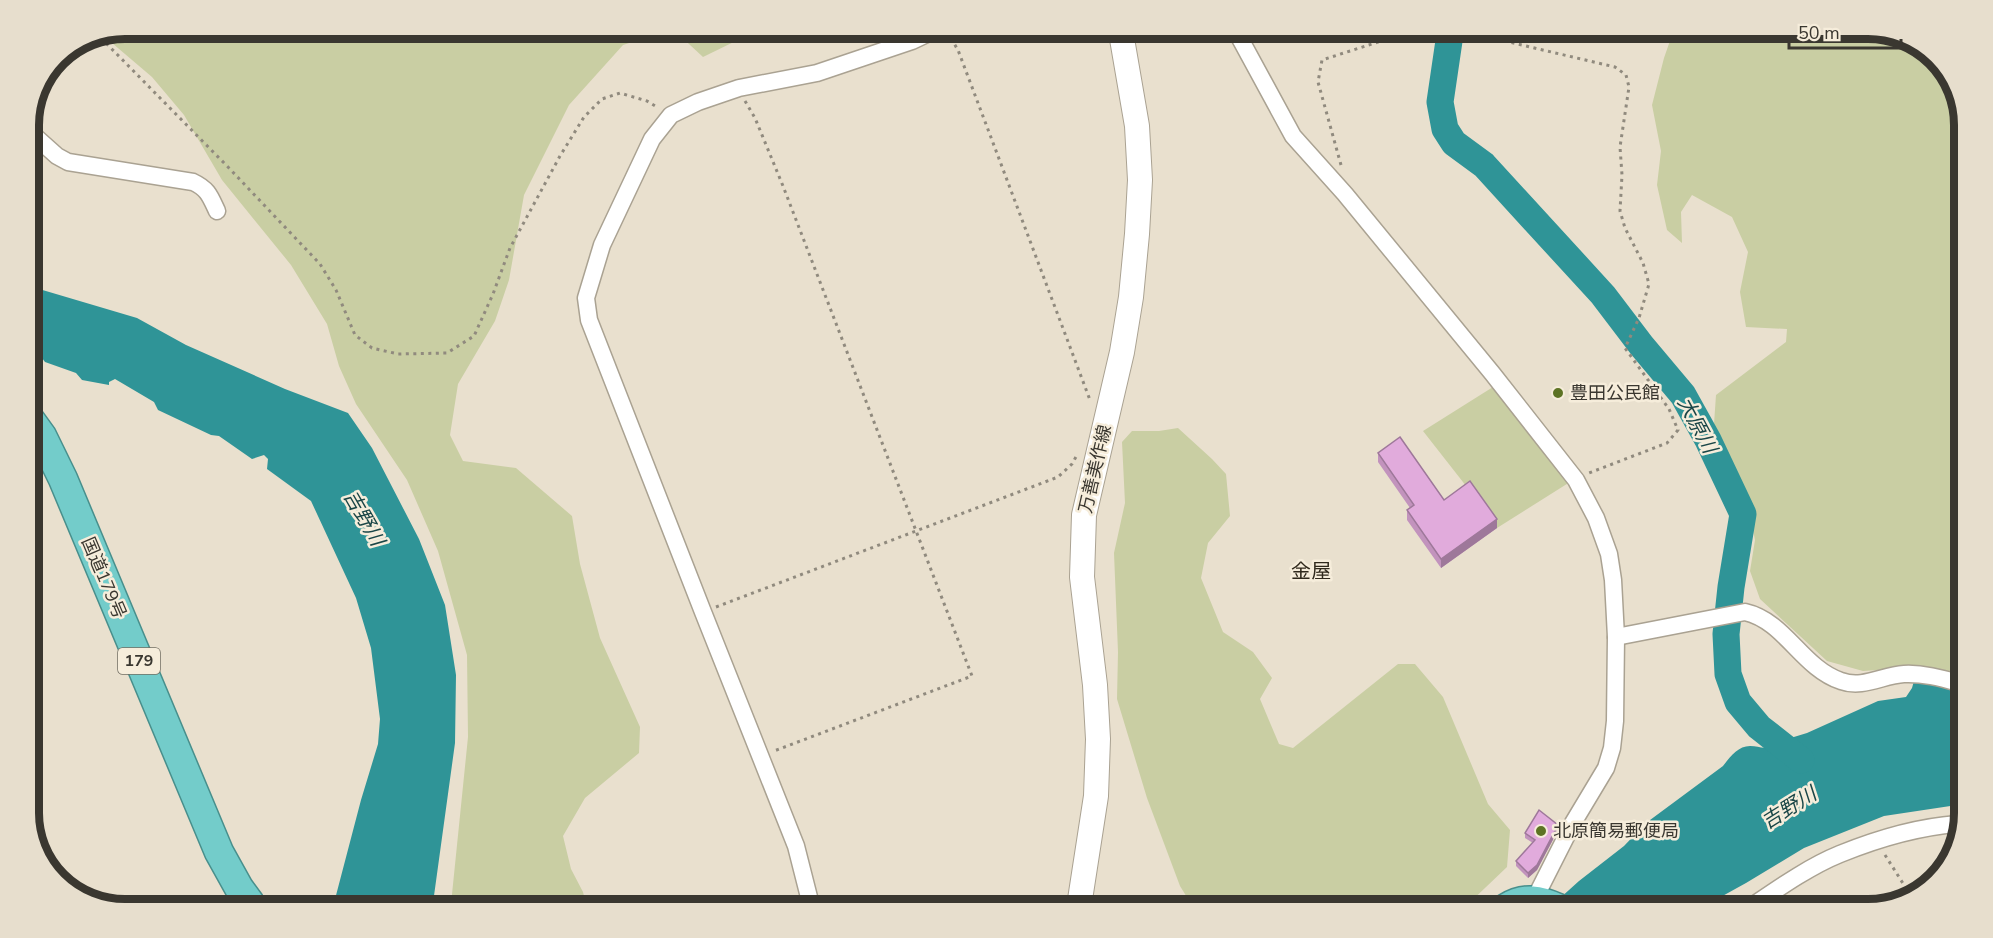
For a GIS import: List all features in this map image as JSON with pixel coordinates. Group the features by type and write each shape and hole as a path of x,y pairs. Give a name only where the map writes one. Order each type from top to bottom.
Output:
{"highway":[{"name":"国道179号","path":"39,432 63,479 219,852 247,899"}],"main road":[{"name":"万善美作線","path":"1080,899 1096,796 1098,739 1095,685 1082,577 1084,515 1122,352 1133,276 1140,180 1137,126 1122,39"}],"street":[{"path":"809,899 796,846 589,320 586,298 602,245 652,139 671,115 698,102 739,88 817,73 916,39"},
{"path":"1240,39 1293,136 1345,194 1492,373 1576,480 1596,518 1609,554 1613,580 1616,637 1615,721 1612,748 1606,768 1573,823 1548,899"},
{"path":"39,140 57,156 68,162 193,182 204,187 210,194 217,211"},
{"path":"1616,637 1744,612 1754,614 1772,624 1826,676 1844,682 1869,683 1903,674 1922,674 1954,681"},
{"path":"1763,899 1838,854 1931,826 1953,824"}],"path":[{"path":"951,39 958,50 1090,397 1090,406"},
{"path":"1345,194 1347,186 1318,82 1322,60 1387,39"},
{"path":"1496,39 1615,67 1626,75 1629,87 1620,147 1623,175 1620,211 1625,228 1643,263 1649,284 1639,318 1629,344 1625,348 1669,409 1678,430 1667,443 1576,480"},
{"path":"105,42 320,264 336,290 355,335 372,348 398,354 447,353 474,336 510,248 584,117 602,99 620,93 647,101 671,115"},
{"path":"739,88 755,118 783,186 972,676 760,756"},
{"path":"703,612 1058,477 1072,464 1080,451"},
{"path":"1876,841 1906,890"}],"green space":[{"path":"641,39 623,45 569,105 524,195 509,280 495,321 458,384 450,435 463,461 516,468 572,516 580,564 600,638 640,727 639,753 585,798 563,836 571,869 585,899 452,899 468,737 467,655 438,551 407,480 356,404 339,366 327,324 291,265 222,180 184,115 152,77 109,41"},
{"path":"684,39 740,39 703,57"},
{"path":"1671,39 1868,39 1885,41 1911,51 1933,68 1945,87 1954,119 1954,678 1908,668 1863,671 1827,661 1760,599 1750,571 1755,540 1746,495 1714,424 1716,395 1786,342 1787,329 1746,327 1740,292 1748,252 1732,217 1692,195 1681,212 1682,243 1667,230 1657,185 1661,151 1652,105"},
{"path":"1493,387 1570,482 1497,528 1423,431"},
{"path":"1178,428 1226,474 1230,516 1208,543 1201,578 1223,632 1253,652 1272,678 1260,699 1279,744 1293,748 1398,664 1415,664 1443,697 1488,804 1510,830 1507,867 1473,899 1188,899 1180,886 1147,798 1117,699 1118,652 1114,553 1125,503 1122,442 1132,431"}],"water":[{"name":"吉野川","path":"39,289 137,318 186,345 285,389 348,413 372,448 419,539 445,605 456,675 455,743 434,899 335,899 378,744 380,719 371,648 356,598 311,501 267,469 268,459 264,455 252,459 219,436 211,435 158,410 154,402 115,379 109,382 109,385 82,380 76,373 45,362 39,357"},
{"name":"吉野川","path":"1914,681 1954,688 1954,805 1884,816 1804,848 1717,899 1559,899 1624,846 1646,823 1723,766 1738,750 1746,746 1770,747 1767,741 1774,736 1784,740 1807,733 1878,701 1906,697"}],"building":[{"path":"1400,437 1444,500 1470,481 1497,519 1441,559 1407,510 1414,505 1378,453"},
{"path":"1539,810 1558,825 1537,865 1528,873 1516,861 1535,840 1525,833"}],"waterway":[{"name":"大原川","path":"1449,39 1440,102 1445,129 1454,143 1484,165 1603,295 1683,395 1708,440 1743,514 1726,634 1728,674 1738,702 1759,727 1801,760"}],"place":[{"name":"豊田公民館","path":"1558,393"},
{"name":"北原簡易郵便局","path":"1541,831"}],"district":[{"name":"金屋","path":"1311,571"}]}
